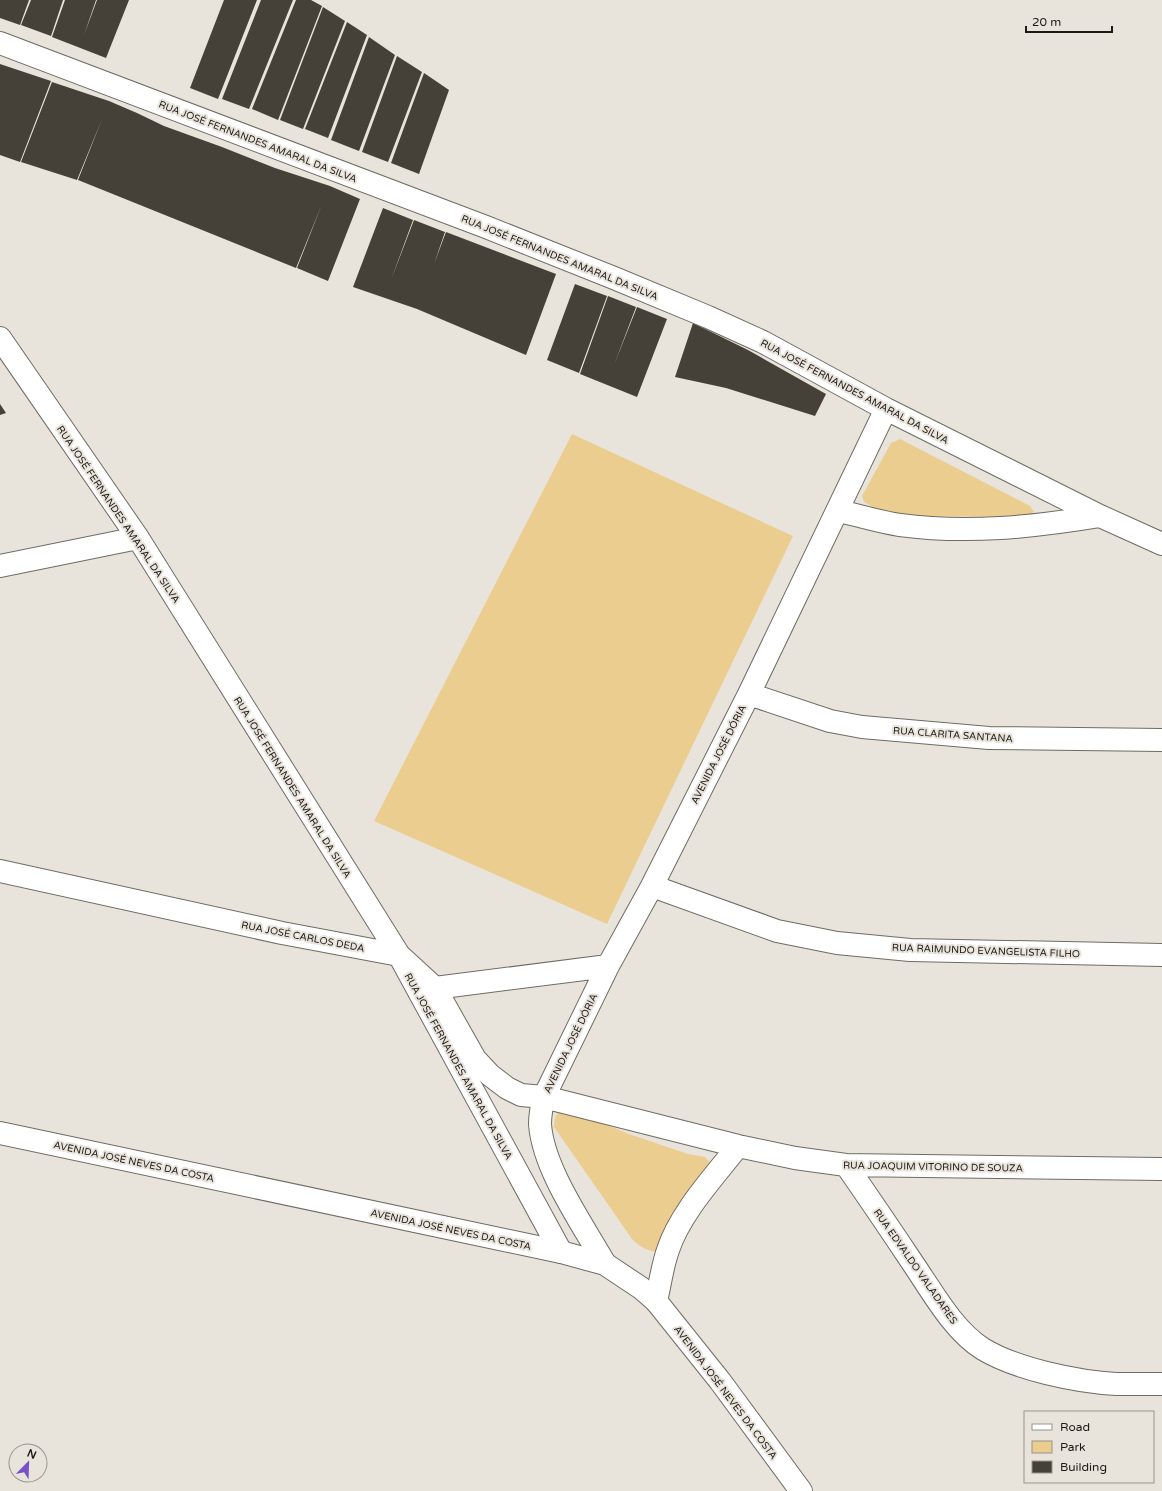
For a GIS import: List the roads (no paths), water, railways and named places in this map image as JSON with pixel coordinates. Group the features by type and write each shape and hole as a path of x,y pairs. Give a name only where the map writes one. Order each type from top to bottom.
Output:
{"street":[{"name":"RUA JOSÉ FERNANDES AMARAL DA SILVA","path":"0,43 486,227 614,278 763,342 886,409 1100,516 1162,544"},
{"name":"RUA JOSÉ FERNANDES AMARAL DA SILVA","path":"0,338 138,538 399,955 561,1252"},
{"name":"AVENIDA JOSÉ DÓRIA","path":"606,1264 553,1172 545,1149 540,1124 541,1108 544,1096 608,966 652,886 749,694 886,409"},
{"path":"838,511 900,524 953,528 1004,528 1050,524 1100,516"},
{"path":"0,566 138,538"},
{"name":"RUA CLARITA SANTANA","path":"749,694 830,720 885,730 989,738 1162,740"},
{"name":"RUA JOSÉ CARLOS DEDA","path":"0,871 282,933 399,955"},
{"name":"RUA RAIMUNDO EVANGELISTA FILHO","path":"652,886 777,931 837,943 910,950 1162,955"},
{"path":"399,955 435,988 475,1059 490,1075 507,1088 522,1095 544,1096"},
{"path":"435,988 608,966"},
{"name":"RUA JOAQUIM VITORINO DE SOUZA","path":"544,1096 738,1146 795,1158 846,1165 1162,1169"},
{"name":"AVENIDA JOSÉ NEVES DA COSTA","path":"0,1133 561,1252 606,1264 641,1288 656,1301 720,1381 801,1491"},
{"path":"656,1301 668,1250 681,1223 697,1197 738,1146"},
{"name":"RUA EDVALDO VALADARES","path":"846,1165 943,1307 962,1331 982,1348 1004,1359 1031,1369 1071,1378 1116,1384 1162,1384"}]}
